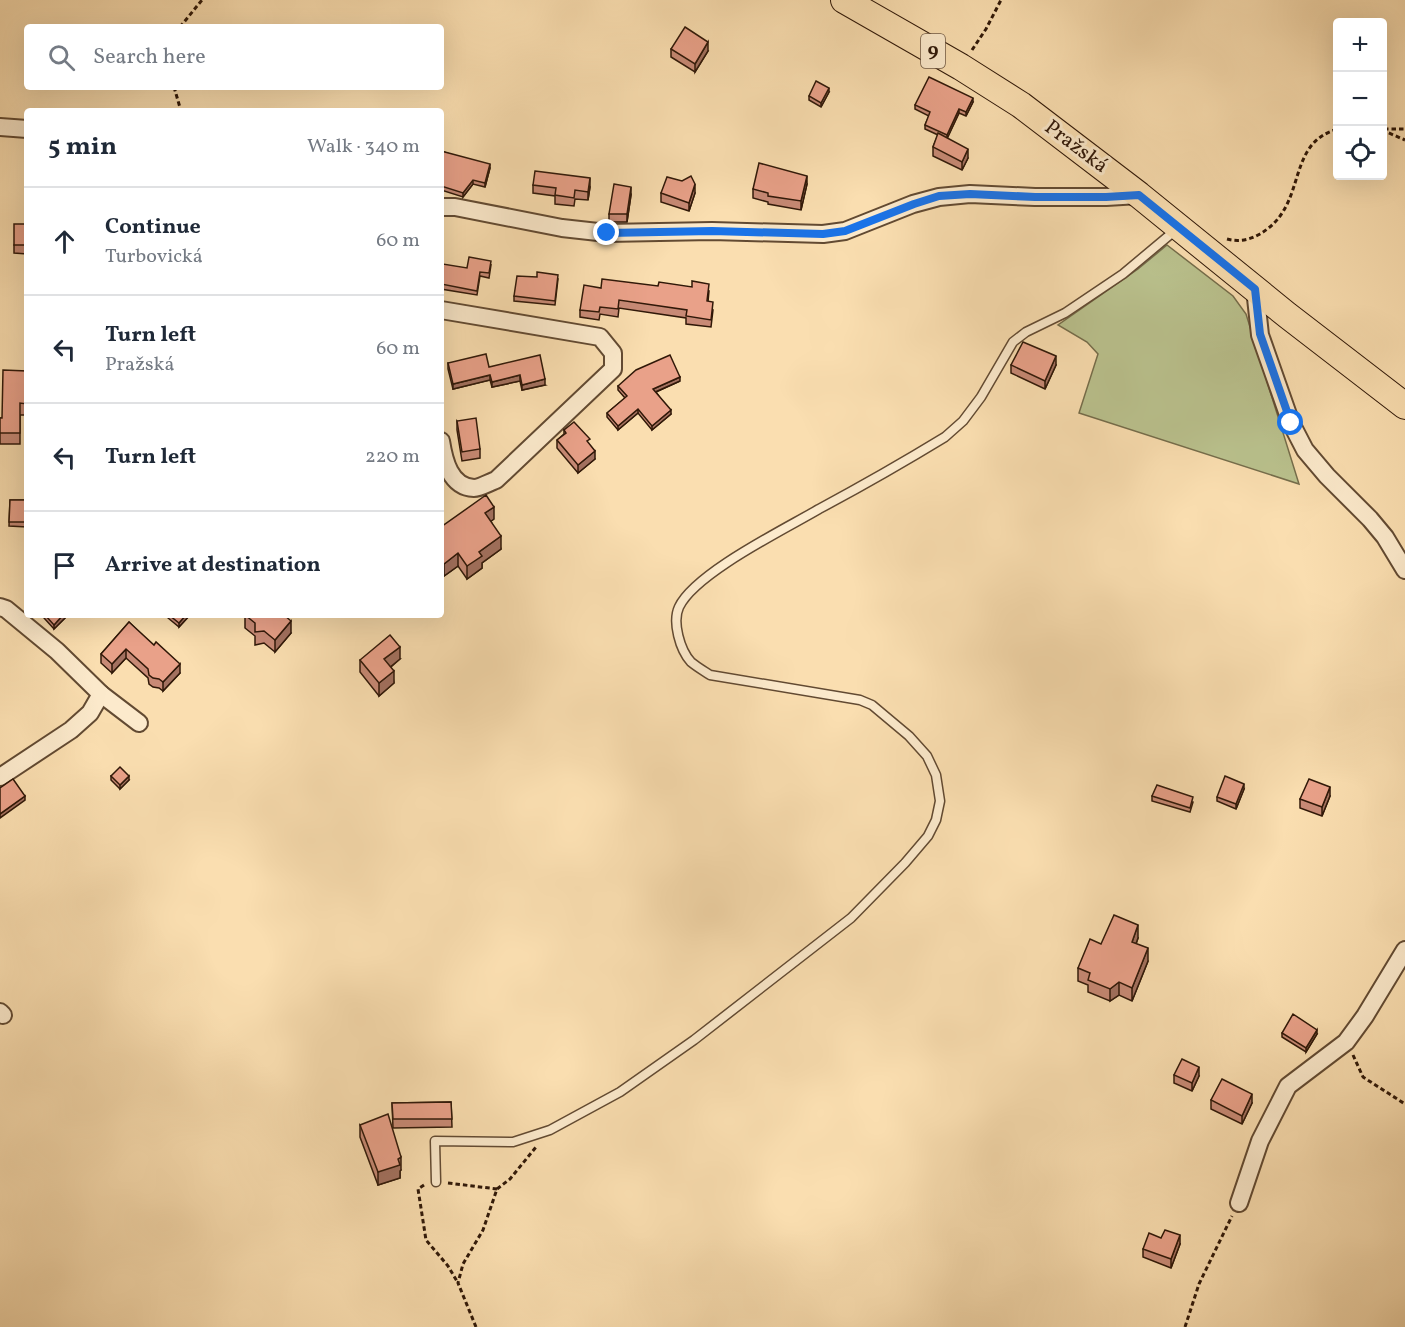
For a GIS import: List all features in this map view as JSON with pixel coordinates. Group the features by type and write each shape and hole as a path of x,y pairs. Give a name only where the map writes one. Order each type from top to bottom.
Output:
{"main road":[{"name":"Pražská","path":"844,0 961,67 1021,105 1139,195 1405,406"}],"street":[{"path":"0,127 24,129"},
{"path":"444,207 455,207 562,228 607,233 712,231 823,234 845,231 939,196 970,194 1035,197 1139,195"},
{"path":"1255,289 1260,334 1291,423 1305,450 1327,476 1370,519 1385,537 1405,570"},
{"path":"444,311 600,337 613,353 613,369 496,480 475,488 457,482 444,461"},
{"path":"0,607 6,609 57,651 101,694 139,723"},
{"path":"0,777 71,730 90,713 101,694"},
{"path":"1239,1203 1260,1141 1288,1086 1347,1042 1405,950"}],"lane":[{"path":"436,1182 435,1141 513,1142 550,1131 620,1092 694,1040 851,918 928,836 936,820 939,801 936,775 927,756 909,736 872,705 860,700 710,675 690,661 682,646 675,618 680,605 690,591 748,550 945,437 963,421 981,397 1013,342 1026,332 1065,313 1123,274 1179,228"}],"path":[{"path":"182,24 202,0"},
{"path":"961,67 1001,0"},
{"path":"175,90 180,108"},
{"path":"1387,130 1405,129"},
{"path":"1221,238 1232,241 1250,239 1268,230 1284,213 1293,194 1300,166 1307,150 1317,138 1333,131"},
{"path":"1387,132 1405,140"},
{"path":"1347,1042 1364,1077 1405,1104"},
{"path":"458,1283 463,1264 483,1230 497,1189 510,1179 550,1131"},
{"path":"476,1327 458,1283 448,1266 426,1240 418,1189 436,1182 497,1189"},
{"path":"1185,1327 1189,1311 1212,1256 1239,1203"}],"green space":[{"path":"1167,245 1233,296 1246,314 1299,484 1079,413 1098,354 1087,342 1058,325 1138,269"}],"building":[{"path":"685,27 708,42 695,64 671,49"},
{"path":"929,77 973,98 966,112 959,109 947,135 925,125 930,112 915,105"},
{"path":"816,81 829,88 821,103 809,96"},
{"path":"938,133 968,149 962,162 933,147"},
{"path":"444,152 490,164 485,183 473,180 463,193 444,187"},
{"path":"759,163 807,176 801,201 768,196 768,193 753,189"},
{"path":"535,171 590,178 588,192 575,190 574,198 555,195 556,188 533,185"},
{"path":"691,176 695,184 689,203 661,193 667,177 682,181"},
{"path":"614,184 631,187 627,214 609,214"},
{"path":"14,224 24,224 24,245 14,245"},
{"path":"469,257 491,261 489,273 480,272 477,291 444,285 444,264 467,268"},
{"path":"537,272 558,275 555,301 514,296 517,276 537,277"},
{"path":"602,279 658,286 659,282 692,287 692,281 709,284 707,301 713,302 711,320 686,316 687,310 619,300 618,309 600,307 599,312 580,310 584,285 601,288"},
{"path":"1023,342 1056,356 1045,381 1011,365"},
{"path":"486,354 489,367 540,355 545,379 522,385 520,375 492,382 490,375 453,384 448,363"},
{"path":"670,355 680,377 653,389 671,410 652,426 638,409 618,426 607,413 627,396 618,386 636,370"},
{"path":"3,370 24,371 24,404 20,403 20,433 0,433 0,418 2,418"},
{"path":"476,418 480,449 462,452 457,421"},
{"path":"574,422 590,439 587,441 595,451 578,465 557,440"},
{"path":"486,495 494,507 485,513 501,536 479,552 482,556 467,566 458,553 444,564 444,525"},
{"path":"10,500 24,500 24,522 9,522"},
{"path":"48,618 60,618 54,625"},
{"path":"173,618 183,618 179,623"},
{"path":"249,618 288,618 291,621 275,640 264,631 255,632 255,623"},
{"path":"129,622 154,645 156,642 180,664 163,682 149,675 148,669 126,649 112,664 101,654"},
{"path":"390,635 400,647 384,659 394,671 379,683 360,660"},
{"path":"120,767 129,776 120,785 111,776"},
{"path":"1225,776 1244,784 1236,804 1217,797"},
{"path":"13,779 25,796 0,814 0,788"},
{"path":"1309,779 1330,787 1322,807 1300,799"},
{"path":"1157,785 1193,797 1190,808 1152,796"},
{"path":"1114,915 1138,925 1132,942 1148,948 1132,988 1119,982 1110,989 1088,980 1090,973 1078,968 1090,939 1101,944"},
{"path":"1293,1014 1317,1030 1306,1048 1282,1033"},
{"path":"1182,1059 1199,1067 1192,1083 1174,1075"},
{"path":"1222,1079 1252,1094 1242,1116 1211,1100"},
{"path":"451,1102 452,1119 393,1119 392,1103"},
{"path":"388,1114 401,1157 398,1159 400,1165 378,1172 360,1125"},
{"path":"1165,1230 1180,1235 1171,1259 1143,1249 1149,1233 1161,1238"}],"route":[{"path":"607,233 712,231 823,234 845,231 939,196 970,194 1035,197 1139,195 1255,289 1260,334 1291,423"}]}
